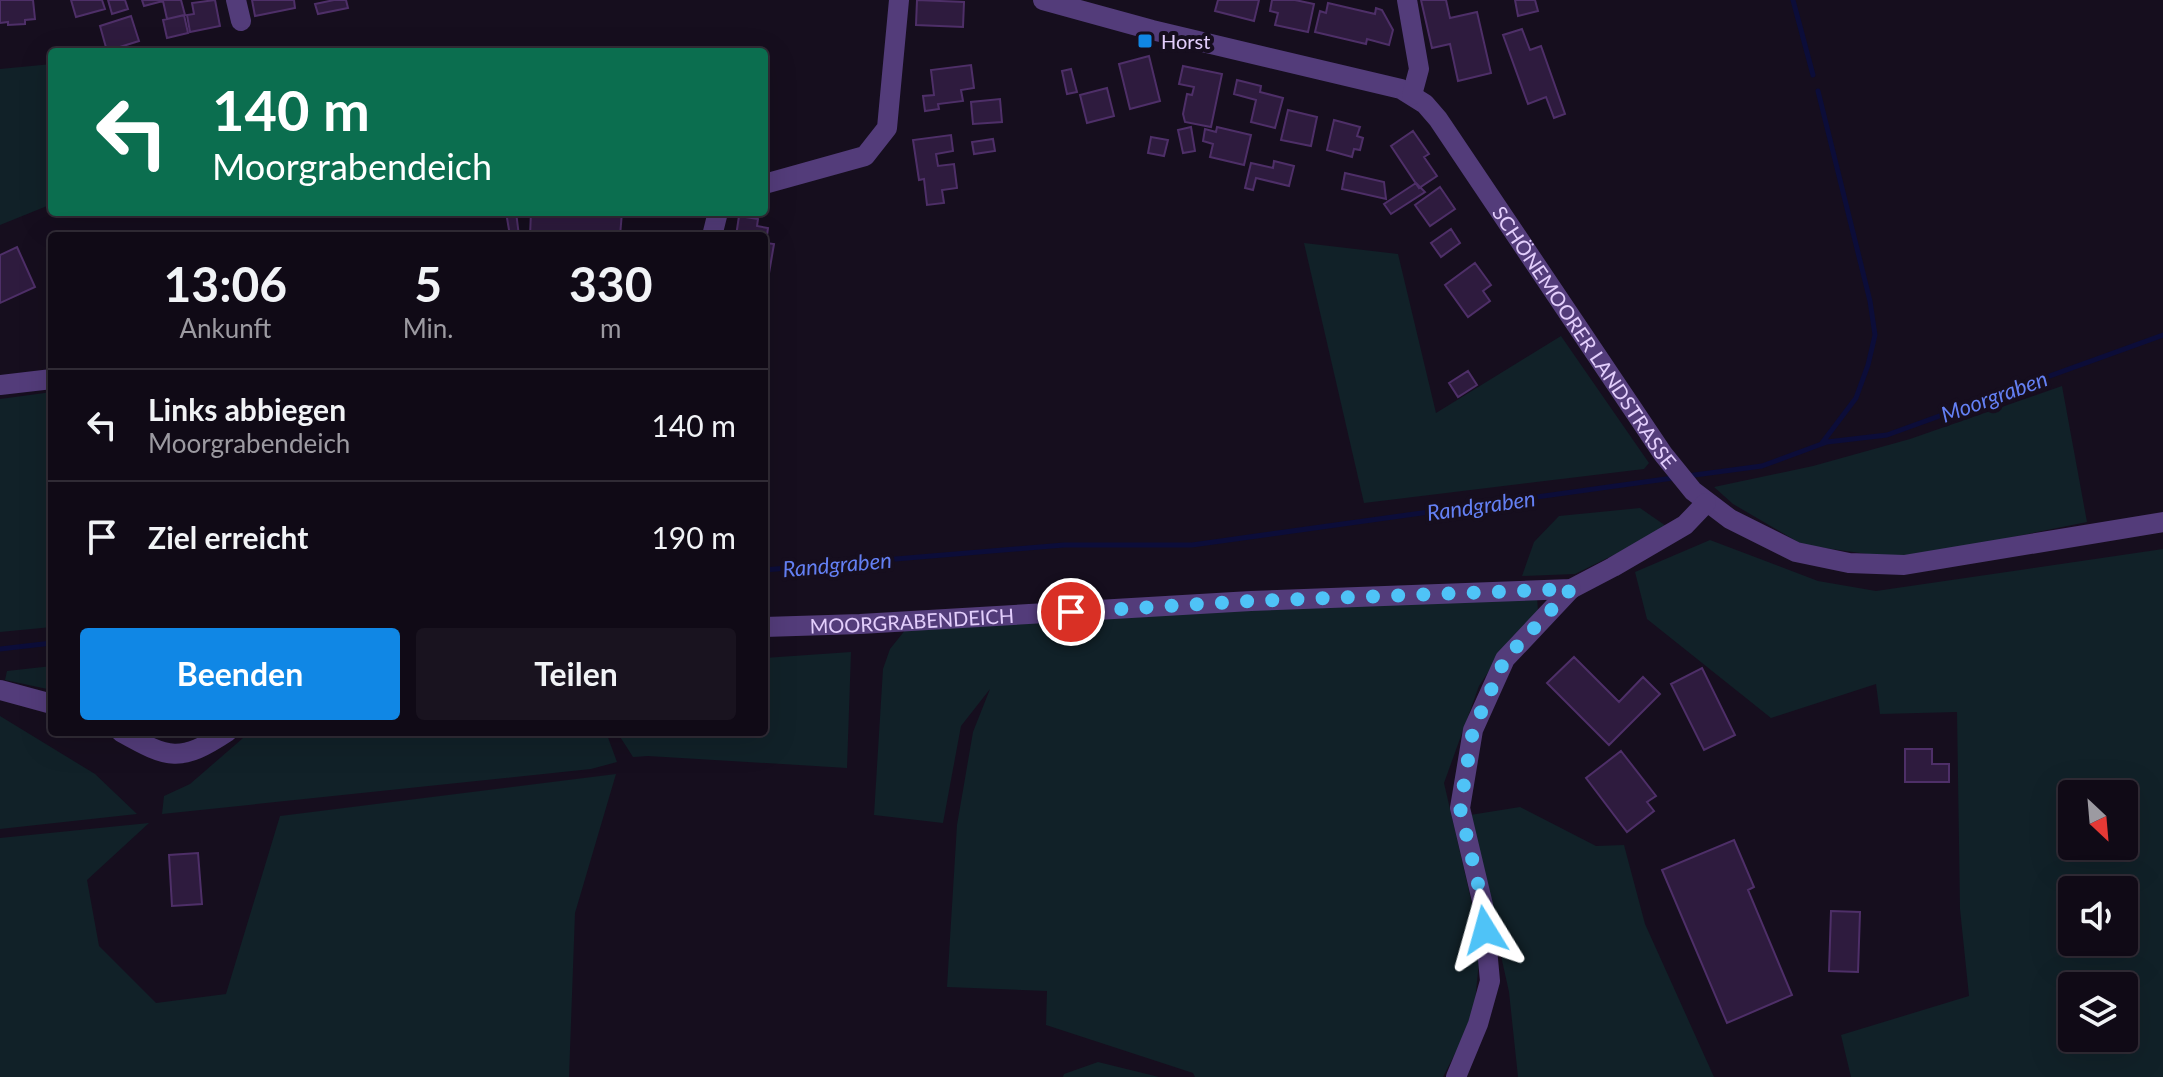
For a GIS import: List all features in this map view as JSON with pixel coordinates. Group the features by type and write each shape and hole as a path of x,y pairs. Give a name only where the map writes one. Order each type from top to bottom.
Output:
{"street":[{"path":"236,0 241,21"},
{"path":"768,183 865,156 887,128 899,0"},
{"name":"SCHÖNEMOORER LANDSTRASSE","path":"1043,0 1152,30 1401,89 1425,104 1663,454 1700,497 1762,537 1796,552 1849,563 1904,565 2163,522"},
{"path":"1407,0 1419,69 1412,95"},
{"path":"0,385 48,379"},
{"name":"MOORGRABENDEICH","path":"768,627 1251,601 1571,589 1685,525 1700,497"},
{"path":"1456,1077 1478,1024 1490,981 1483,905 1460,808 1473,730 1505,659 1571,589"},
{"path":"0,690 48,703"},
{"path":"128,736 151,749 179,756 202,749 221,736"}],"shaded area":[{"path":"48,64 48,206 0,225 0,69"},
{"path":"1304,243 1398,254 1436,413 1561,336 1649,463 1644,469 1364,503"},
{"path":"2062,386 2087,522 1903,559 1803,545 1733,504 1714,487 1813,466 1910,439"},
{"path":"48,393 48,627 0,632 0,399"},
{"path":"1640,508 1666,526 1575,574 1522,576 1534,542 1559,516"},
{"path":"1710,540 1818,581 1876,591 2163,549 2163,1077 1851,1077 1841,1035 1969,996 1960,909 1957,712 1880,714 1876,684 1771,718 1647,619 1635,572"},
{"path":"1537,597 1538,611 1510,639 1479,686 1444,783 1475,917 1479,961 1475,1002 1464,1036 1443,1077 1195,1077 1193,1073 1046,1025 1047,991 947,987 957,825 973,732 990,689 961,726 943,823 874,815 883,669 890,649 906,629 944,623"},
{"path":"851,652 847,768 633,757 620,736 768,736 768,658"},
{"path":"48,666 48,689 5,680 7,671"},
{"path":"0,716 95,774 137,814 0,829"},
{"path":"245,736 607,736 617,762 591,769 162,814 164,796 190,784"},
{"path":"616,774 575,913 569,1077 0,1077 0,838 149,823 87,880 99,946 156,1003 226,994 280,816"},
{"path":"1520,807 1596,846 1624,845 1645,924 1714,1077 1518,1077 1509,992 1470,815"},
{"path":"1098,1062 1159,1077 1063,1077"}],"building":[{"path":"0,0 33,0 35,19 25,20 25,24 0,23"},
{"path":"71,0 102,0 105,9 76,17"},
{"path":"108,0 125,0 128,9 112,14"},
{"path":"142,0 181,0 185,15 167,19 163,1 144,6"},
{"path":"215,0 220,26 190,32 187,15 194,14 192,3"},
{"path":"252,0 294,0 295,8 255,16"},
{"path":"346,0 348,8 318,14 315,4"},
{"path":"917,0 964,2 963,27 916,25"},
{"path":"1218,0 1259,0 1254,21 1215,11"},
{"path":"1272,0 1314,4 1308,32 1275,25 1278,13 1270,11"},
{"path":"1421,0 1446,0 1450,18 1477,12 1491,73 1458,81 1450,44 1432,48"},
{"path":"1515,0 1535,0 1538,11 1518,16"},
{"path":"1328,3 1375,14 1376,8 1382,10 1393,30 1389,45 1367,39 1366,44 1315,32 1320,11 1326,13"},
{"path":"184,15 188,33 167,38 163,20"},
{"path":"131,16 139,41 106,48 100,26"},
{"path":"1522,29 1530,50 1541,46 1565,114 1554,118 1546,97 1528,104 1503,35"},
{"path":"1149,56 1160,101 1130,109 1119,64"},
{"path":"971,65 974,88 961,90 963,101 938,104 939,109 925,111 923,96 934,95 931,70"},
{"path":"1183,66 1222,74 1211,127 1185,122 1183,114 1187,94 1192,95 1194,87 1179,84"},
{"path":"1071,69 1077,92 1067,94 1062,71"},
{"path":"1237,80 1261,86 1260,92 1283,98 1275,128 1251,122 1256,100 1234,94"},
{"path":"1107,88 1114,116 1087,123 1080,95"},
{"path":"1000,99 1002,122 973,124 971,102"},
{"path":"1288,110 1317,117 1311,146 1281,140"},
{"path":"1334,120 1360,127 1357,136 1363,138 1360,150 1354,149 1352,157 1327,150"},
{"path":"1191,127 1195,151 1183,153 1178,130"},
{"path":"1217,127 1251,135 1244,165 1210,157 1213,144 1203,141 1205,129 1216,132"},
{"path":"1413,131 1429,154 1424,157 1437,176 1419,188 1391,146"},
{"path":"951,135 953,151 936,154 938,166 954,164 957,188 942,190 944,203 927,205 924,179 919,180 913,140"},
{"path":"1151,137 1168,140 1164,156 1148,153"},
{"path":"993,139 995,151 974,154 972,142"},
{"path":"1274,161 1294,166 1289,186 1256,178 1253,190 1245,188 1251,163 1273,168"},
{"path":"1345,173 1384,182 1386,199 1342,189"},
{"path":"1416,183 1425,192 1391,214 1384,204"},
{"path":"1440,187 1455,209 1430,226 1415,205"},
{"path":"507,216 516,216 518,232 509,232"},
{"path":"531,216 622,216 620,232 530,232"},
{"path":"739,216 758,219 757,226 768,228 767,232 737,232"},
{"path":"1451,229 1460,243 1441,257 1431,243"},
{"path":"768,243 774,244 768,279"},
{"path":"17,247 35,287 0,303 0,255"},
{"path":"1475,263 1491,285 1483,291 1490,301 1468,317 1445,285"},
{"path":"1468,371 1477,385 1458,397 1449,383"},
{"path":"1574,657 1619,702 1643,677 1660,694 1609,745 1547,683"},
{"path":"1702,668 1735,735 1704,750 1671,684"},
{"path":"1905,749 1932,749 1932,764 1949,764 1949,782 1905,782"},
{"path":"1621,751 1656,796 1647,802 1654,811 1627,832 1586,778"},
{"path":"1734,840 1754,887 1748,890 1792,995 1727,1023 1662,870"},
{"path":"198,853 202,904 172,906 169,855"},
{"path":"1831,911 1860,912 1858,972 1829,971"}],"waterway":[{"name":"Randgraben","path":"1793,0 1813,75"},
{"name":"Randgraben","path":"1818,91 1870,301 1875,335 1856,398 1822,443"},
{"name":"Moorgraben","path":"1687,476 1762,466 1827,442 1887,435 2163,335"},
{"name":"Randgraben","path":"768,570 1064,545 1192,545 1673,478"},
{"name":"Randgraben","path":"0,649 48,643"}],"place":[{"name":"Horst","path":"1145,41"}],"route":[{"path":"1071,612 1251,601 1571,589 1505,659 1487,693 1473,730 1460,808 1483,905 1485,930"}]}
